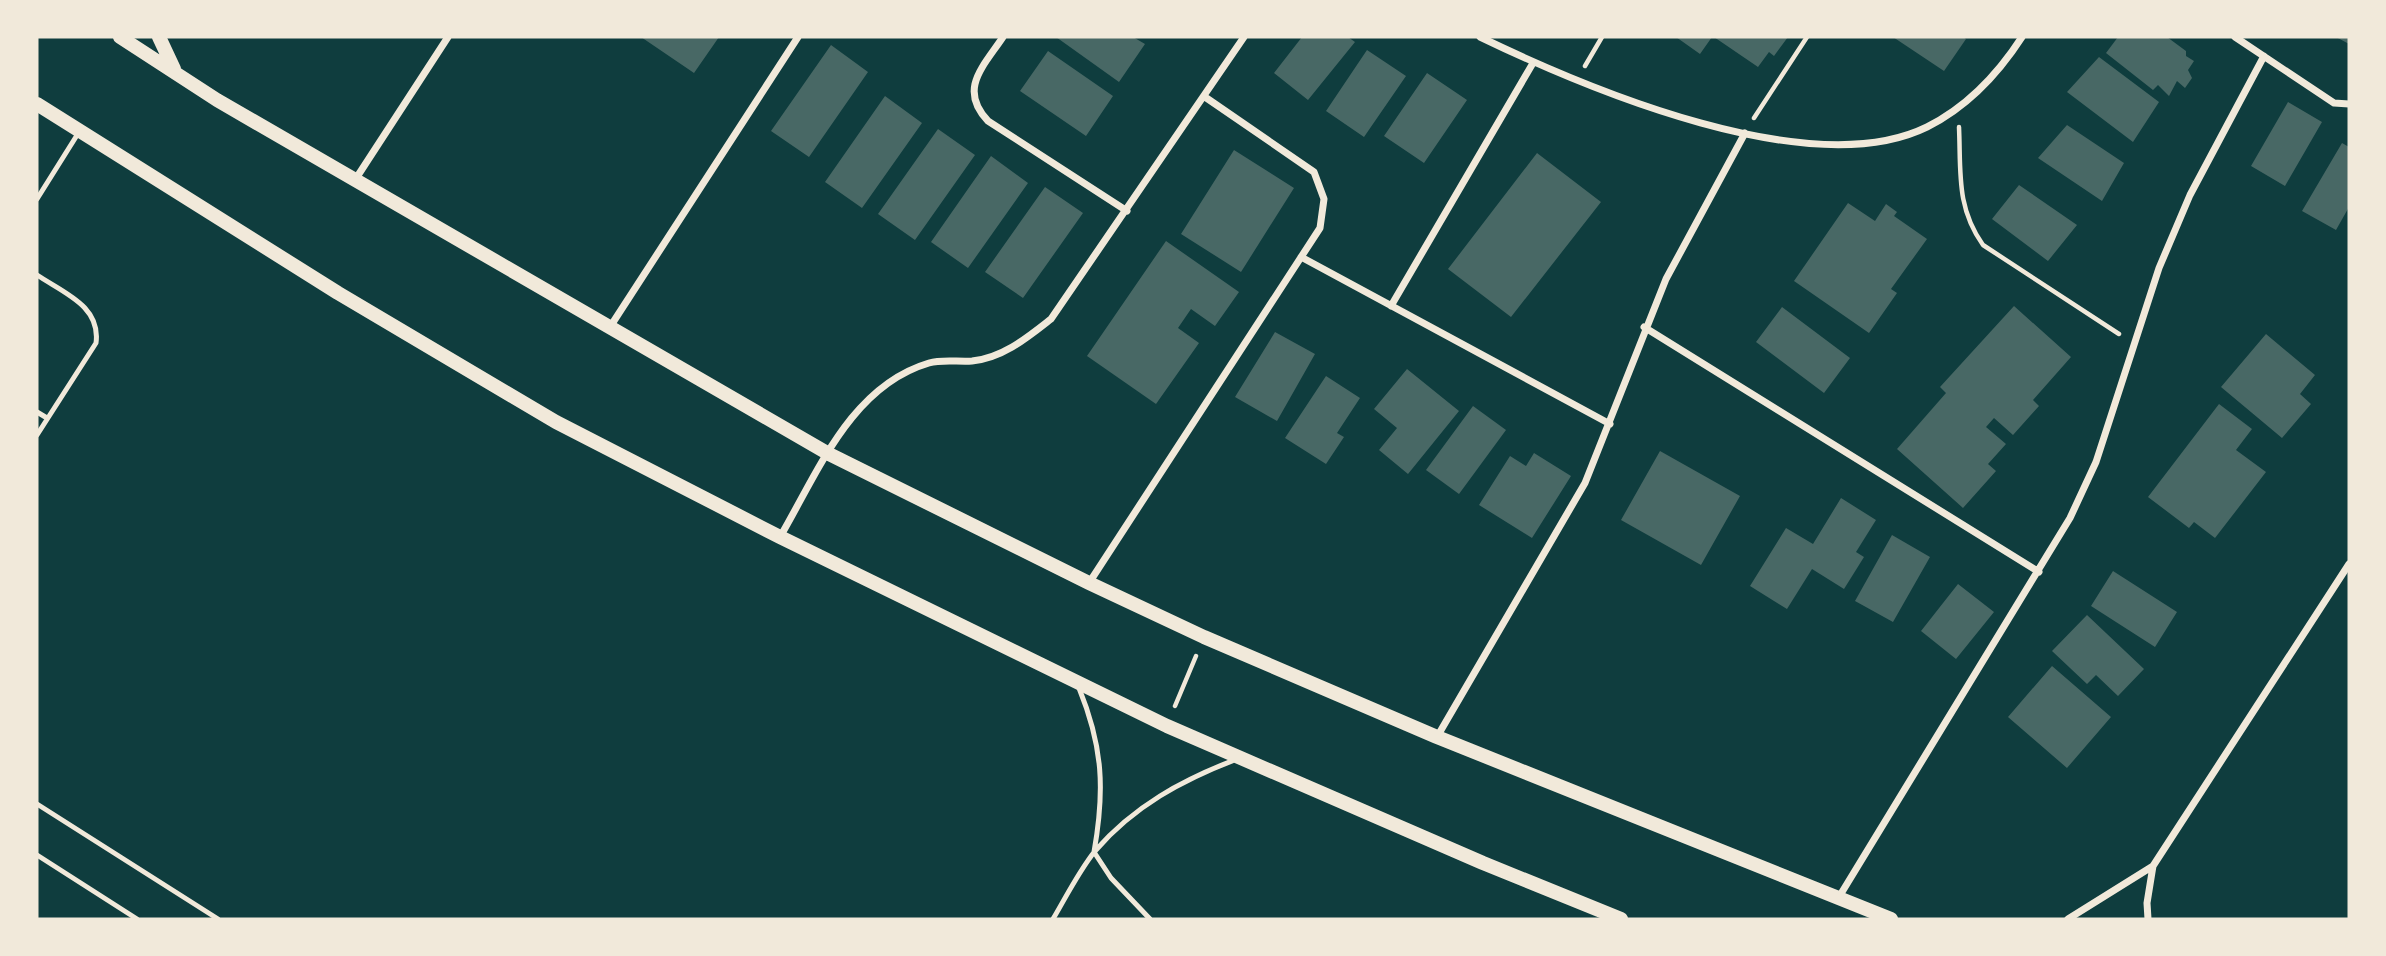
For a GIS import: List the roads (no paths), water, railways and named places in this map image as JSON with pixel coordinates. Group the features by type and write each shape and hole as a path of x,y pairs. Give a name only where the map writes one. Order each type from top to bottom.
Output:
{"main road":[{"path":"120,37 174,69 217,100 829,454 1203,637 1437,737 1891,919"},
{"path":"159,37 174,69"},
{"path":"37,104 338,293 545,416 780,537 1167,726 1621,919"}],"street":[{"path":"355,181 448,37"},
{"path":"609,329 798,37"},
{"path":"1001,37 976,80 973,93 975,107 988,121 1127,211"},
{"path":"780,537 853,414 887,382 931,362 975,361 1016,346 1051,319 1244,37"},
{"path":"1480,37 1576,81 1646,107 1745,132 1808,143 1850,144 1888,140 1925,128 1959,108 1991,78 2021,37"},
{"path":"2235,37 2334,103 2349,104"},
{"path":"1839,897 2070,518 2096,462 2159,268 2224,124 2264,56"},
{"path":"1391,306 1533,62"},
{"path":"1089,583 1320,228 1324,199 1314,172 1205,97"},
{"path":"1437,737 1559,533 1585,483 1610,424 1644,327 1666,279 1745,132"},
{"path":"1301,257 1610,424"},
{"path":"1644,327 2039,572"},
{"path":"2148,919 2147,903 2153,866 2349,564"},
{"path":"2068,919 2153,866"}],"lane":[{"path":"37,199 79,132"},
{"path":"37,275 86,306 94,317 97,330 96,343 37,435"},
{"path":"37,412 47,418"},
{"path":"1078,684 1094,724 1102,766 1102,810 1094,852 1111,878 1150,919"},
{"path":"1052,919 1094,852 1146,804 1185,779 1240,758"},
{"path":"37,804 218,919"},
{"path":"37,855 137,919"}]}
